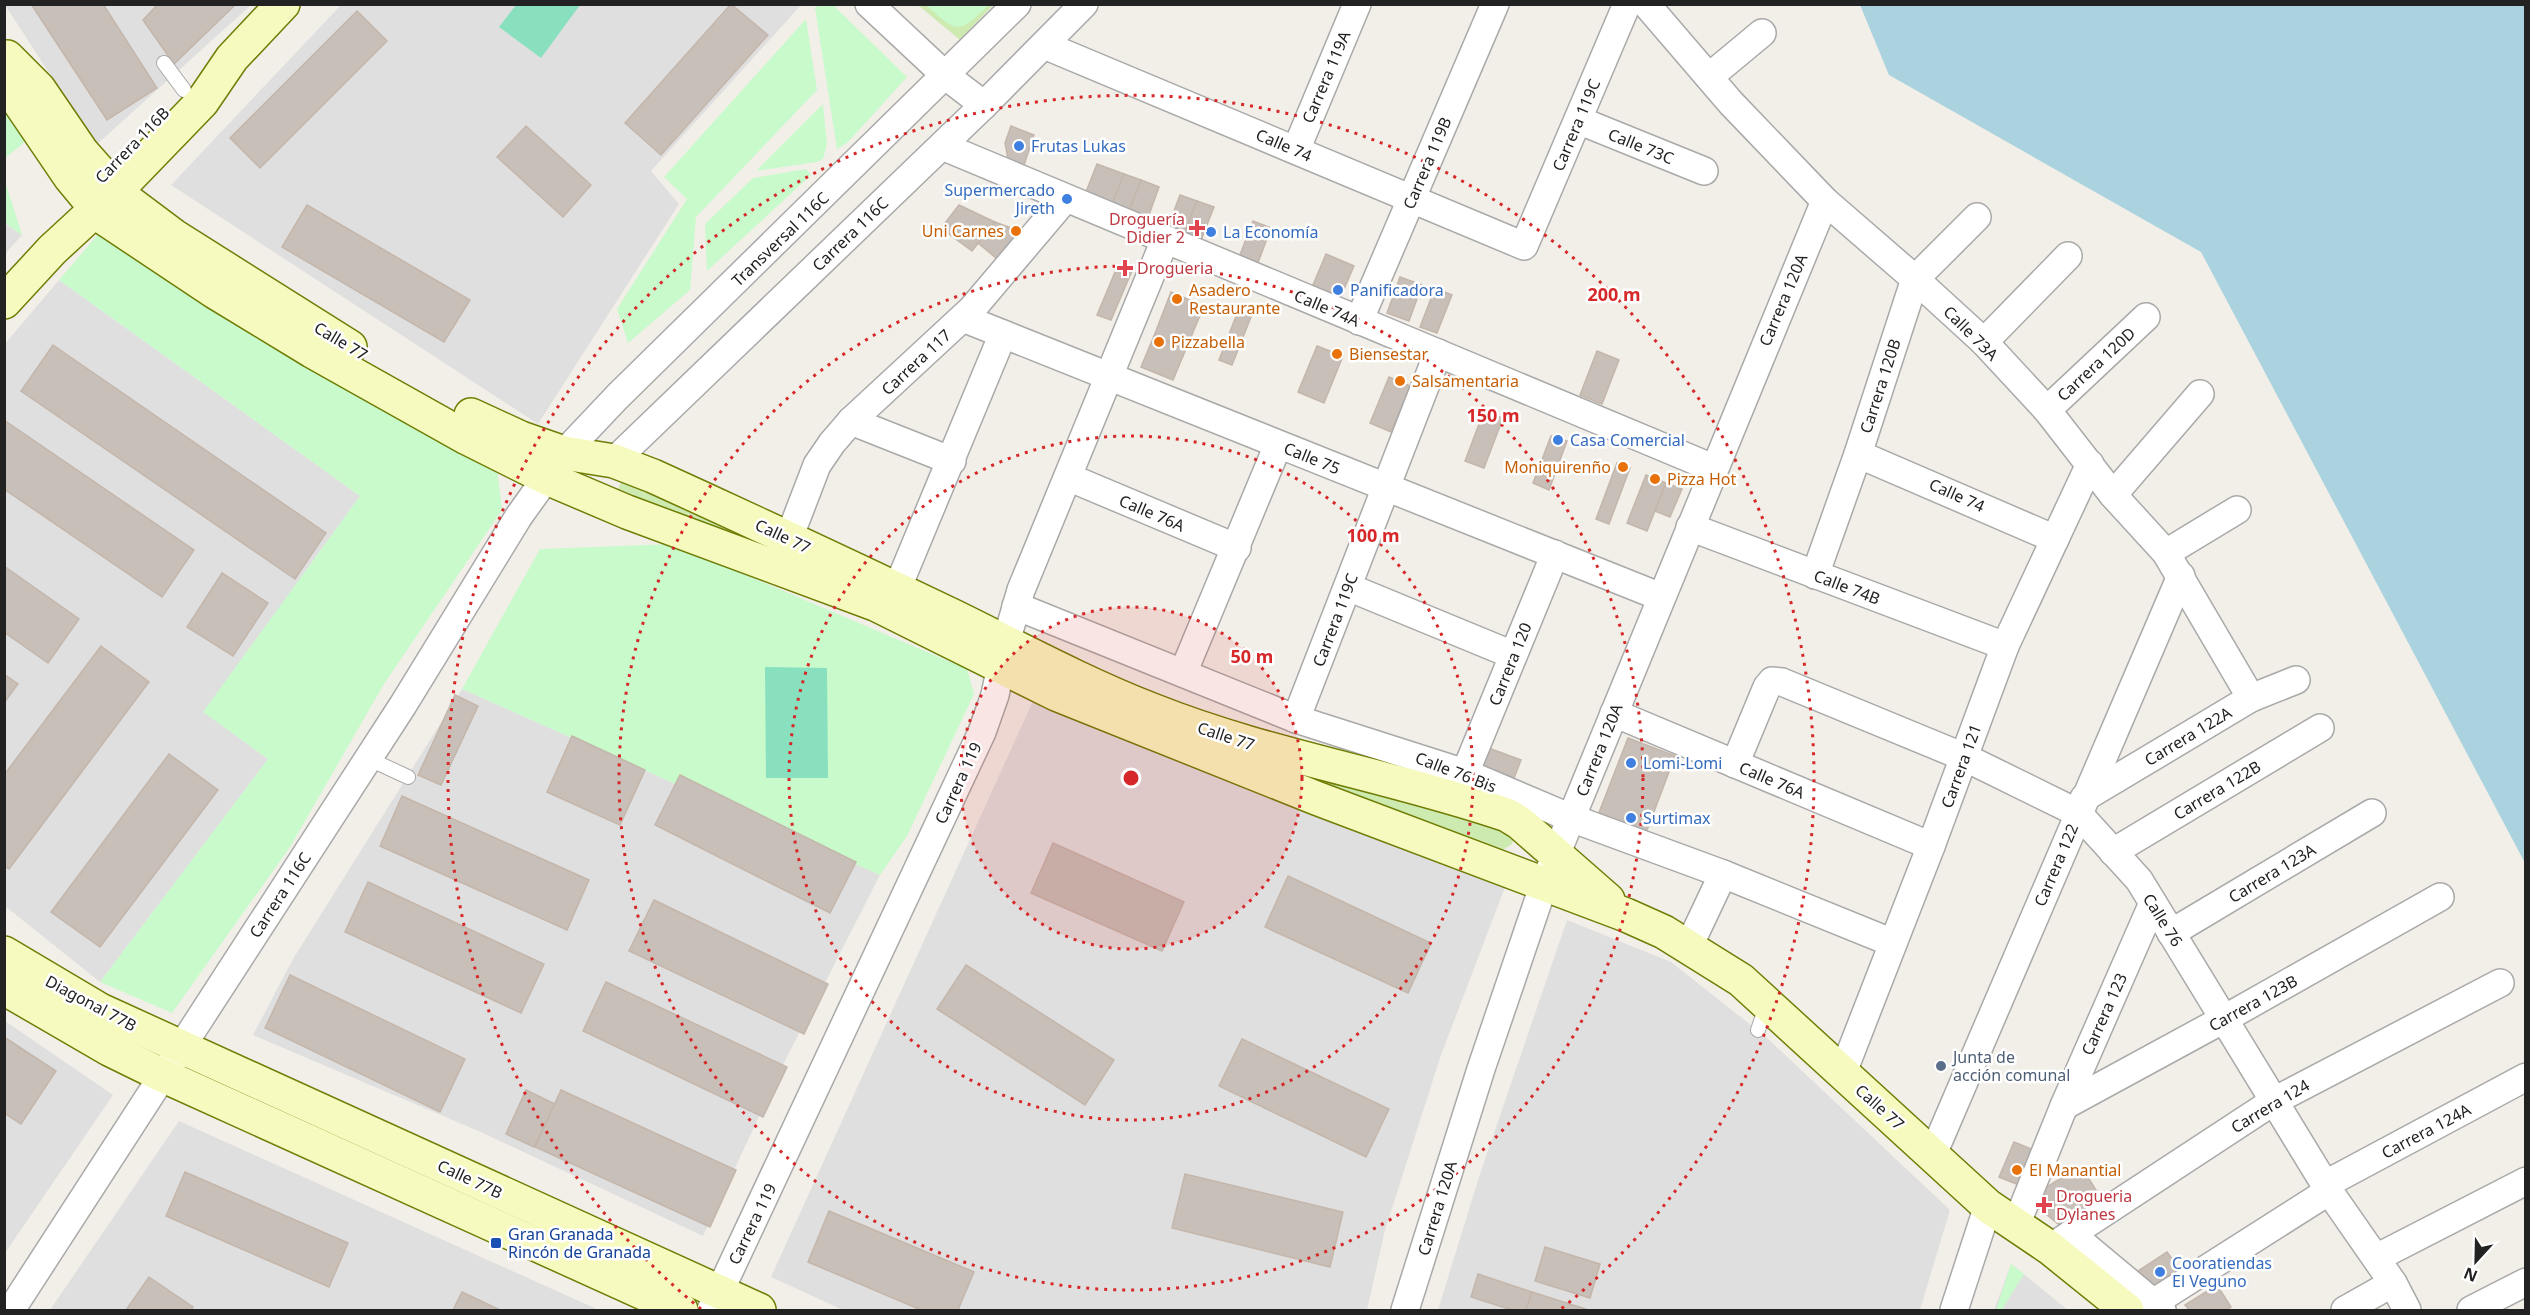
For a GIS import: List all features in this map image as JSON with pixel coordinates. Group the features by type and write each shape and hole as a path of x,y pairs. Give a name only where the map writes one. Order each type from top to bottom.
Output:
{"street":[{"name":"Carrera 116B","path":"99,193 202,102 232,58 282,4"},
{"path":"869,4 946,76 984,105"},
{"name":"Transversal 116C","path":"556,465 617,397 1017,4"},
{"name":"Carrera 116C","path":"614,460 942,146 1084,4"},
{"name":"Carrera 119A","path":"1296,150 1357,4"},
{"name":"Carrera 119B","path":"1359,321 1495,4"},
{"name":"Calle 73A","path":"1642,5 1825,201 1984,342 2047,410 2113,495 2166,553 2251,699"},
{"name":"Carrera 119C","path":"1524,246 1578,120 1642,5"},
{"path":"1709,77 1762,33"},
{"name":"Calle 74","path":"1044,45 1524,246"},
{"name":"Calle 77","path":"4,55 39,89 99,193 104,218 312,351 467,438 556,465 627,512 875,603 1003,654 1256,746 1424,775 1520,822 1550,869"},
{"name":"Carrera 116B","path":"4,302 52,250 184,90 232,58"},
{"name":"Calle 77","path":"4,62 19,102 99,193"},
{"name":"Calle 73C","path":"1578,120 1704,171"},
{"name":"Calle 74A","path":"942,146 1713,468"},
{"name":"Carrera 117","path":"789,538 817,465 832,443 851,421 963,318 1065,199"},
{"name":"Carrera 120A","path":"1405,1311 1491,1037 1550,869 1713,468 1825,201"},
{"name":"Carrera 120B","path":"1815,575 1858,454 1915,279 1977,218"},
{"name":"Carrera 119","path":"715,1302 982,732 990,711 1016,606 1165,240"},
{"path":"1984,342 2067,256"},
{"name":"Carrera 120D","path":"2047,410 2146,317"},
{"name":"Calle 75","path":"963,318 1661,597"},
{"path":"897,589 1003,334"},
{"name":"Carrera 119C","path":"1256,746 1284,714 1348,586 1438,353"},
{"path":"2113,495 2200,394"},
{"path":"851,421 952,461"},
{"path":"1183,673 1278,445"},
{"name":"Calle 74","path":"1858,454 2055,539"},
{"name":"Calle 77","path":"556,465 614,460 897,589 1003,654 1056,694 1316,798 1550,869 1626,915 1689,946 1741,980 1762,1016 1843,1072 1988,1206 2016,1225 2060,1241 2146,1309"},
{"name":"Carrera 121","path":"1843,1072 1931,846 2005,646 2090,464"},
{"name":"Carrera 116C","path":"11,1311 369,759 519,516 556,465"},
{"name":"Calle 76A","path":"1068,477 1237,548"},
{"path":"2166,553 2237,510"},
{"name":"Calle 74B","path":"1690,527 2005,646"},
{"name":"Carrera 120","path":"1465,773 1555,554"},
{"name":"Carrera 122","path":"1932,1154 2181,576"},
{"path":"1348,586 1513,655"},
{"name":"Calle 76 Bis","path":"1016,606 1284,714 1424,775 1465,773 1571,818 1723,874 1893,943"},
{"name":"Carrera 122A","path":"2081,806 2251,699 2296,680"},
{"name":"Calle 76","path":"1735,764 1767,687 1772,681 1782,681 2081,806 2114,852 2139,880 2328,1187 2393,1283 2407,1311"},
{"name":"Calle 76A","path":"1614,713 1931,846"},
{"name":"Carrera 122B","path":"2114,852 2320,728"},
{"name":"Carrera 123A","path":"2171,933 2372,813"},
{"path":"1689,946 1723,874"},
{"name":"Carrera 123B","path":"2064,1106 2440,897"},
{"name":"Carrera 123","path":"2016,1225 2064,1106 2153,903"},
{"name":"Diagonal 77B","path":"4,953 100,1010 181,1047"},
{"name":"Carrera 124","path":"2060,1241 2274,1101 2500,983"},
{"name":"Diagonal 77B","path":"4,988 65,1025 162,1075"},
{"name":"Calle 77B","path":"181,1047 715,1302 759,1311"},
{"name":"Calle 77B","path":"162,1075 681,1311"},
{"name":"Carrera 124A","path":"2146,1309 2328,1187 2526,1077"},
{"path":"2376,1258 2526,1181"},
{"path":"1954,1311 1988,1206"},
{"path":"2471,1311 2526,1282"},
{"path":"2344,1311 2393,1283"}],"lane":[{"path":"164,63 184,90"},
{"path":"369,759 408,777"}],"shaded area":[{"path":"5,5 251,5 96,145"},
{"path":"341,5 801,5 651,171 679,204 538,424 171,185"},
{"path":"4,223 22,235 5,254 4,254"},
{"path":"59,280 360,496 204,712 268,759 100,982 5,906 4,345"},
{"path":"462,689 880,875 786,1059 703,1236 483,1133 253,1035 293,959"},
{"path":"1033,701 1264,788 1505,887 1441,1055 1385,1230 1367,1310 843,1310 771,1277"},
{"path":"1567,920 1671,962 1766,1037 1950,1210 1920,1310 1438,1310 1479,1177"},
{"path":"5,1021 113,1095 5,1253"},
{"path":"179,1121 599,1310 50,1310"},
{"path":"2011,1264 2068,1310 1994,1310"}],"green space":[{"path":"820,4 833,5 907,77 848,142 837,149 815,8"},
{"path":"516,5 580,5 541,58 499,27"},
{"path":"918,5 993,5 960,40"},
{"path":"926,5 989,5 971,21 958,27 945,21"},
{"path":"806,19 817,90 696,217 690,290 628,343 617,309 687,199 664,177"},
{"path":"823,104 827,144 823,159 817,162 756,171"},
{"path":"4,112 25,142 5,158 4,158"},
{"path":"806,169 811,175 707,271 705,224 753,178"},
{"path":"5,181 22,235 5,223"},
{"path":"100,232 497,468 502,510 384,684 290,847 172,1013 100,982 268,759 203,712 360,496 59,280"},
{"path":"625,474 861,582 615,495"},
{"path":"673,544 967,669 974,694 907,836 880,875 462,689 540,549"},
{"path":"765,667 827,668 828,778 766,778"},
{"path":"1292,765 1515,834 1512,844 1501,851 1302,783"},
{"path":"2011,1264 2024,1274 2003,1308 2006,1310 1996,1310"}],"water":[{"path":"1860,5 2525,5 2525,863 2201,252 1889,75"}],"building":[{"path":"31,4 103,4 157,88 107,120"},
{"path":"158,4 236,4 174,64 143,20"},
{"path":"731,4 768,35 661,155 625,123"},
{"path":"357,11 387,41 260,168 230,138"},
{"path":"526,126 591,185 563,217 497,157"},
{"path":"1011,126 1034,135 1024,165 1008,159 1005,143"},
{"path":"1097,164 1124,174 1109,212 1082,202"},
{"path":"1124,174 1141,180 1126,218 1109,212"},
{"path":"1141,180 1159,187 1145,226 1126,218"},
{"path":"1180,195 1197,201 1181,242 1165,235"},
{"path":"1197,201 1214,207 1198,248 1181,242"},
{"path":"307,205 470,300 444,342 282,247"},
{"path":"959,205 995,222 972,251 941,228"},
{"path":"1253,221 1271,228 1256,268 1238,260"},
{"path":"995,222 1027,234 1002,263 978,243"},
{"path":"1326,254 1354,266 1338,303 1310,292"},
{"path":"1118,265 1132,271 1111,320 1097,315"},
{"path":"1400,277 1422,285 1409,321 1387,313"},
{"path":"1435,288 1452,295 1437,333 1420,327"},
{"path":"1171,292 1204,306 1186,349 1154,336"},
{"path":"1238,311 1251,317 1232,365 1219,360"},
{"path":"1154,336 1186,349 1173,380 1141,367"},
{"path":"53,345 326,533 295,579 21,391"},
{"path":"1317,346 1343,356 1324,403 1298,392"},
{"path":"1597,351 1619,360 1602,404 1580,395"},
{"path":"1389,377 1410,386 1391,432 1370,423"},
{"path":"1484,411 1503,418 1484,468 1465,461"},
{"path":"4,420 194,550 162,597 4,489"},
{"path":"1551,436 1567,441 1549,490 1533,483"},
{"path":"1617,463 1630,468 1609,524 1596,519"},
{"path":"1646,475 1666,483 1647,531 1627,523"},
{"path":"1666,483 1682,489 1670,517 1655,511"},
{"path":"4,566 79,619 48,663 4,632"},
{"path":"222,573 268,603 233,656 187,627"},
{"path":"101,646 149,682 9,869 4,866 4,775"},
{"path":"4,674 18,684 4,703"},
{"path":"455,695 478,706 441,785 418,775"},
{"path":"572,736 645,770 620,825 547,792"},
{"path":"1628,738 1675,756 1646,833 1598,815"},
{"path":"1486,747 1521,760 1514,778 1479,765"},
{"path":"169,754 218,790 100,947 51,912"},
{"path":"680,775 856,862 830,913 655,825"},
{"path":"402,796 589,880 567,930 380,846"},
{"path":"1053,843 1184,902 1162,951 1031,893"},
{"path":"1288,876 1431,943 1408,993 1265,927"},
{"path":"368,882 544,964 521,1013 345,932"},
{"path":"654,900 828,984 804,1034 629,951"},
{"path":"966,965 1114,1060 1085,1105 937,1009"},
{"path":"290,975 465,1059 440,1112 265,1028"},
{"path":"606,982 787,1067 763,1117 583,1031"},
{"path":"4,1037 56,1071 21,1124 4,1113"},
{"path":"1242,1039 1389,1109 1366,1157 1219,1086"},
{"path":"526,1090 555,1104 534,1147 506,1134"},
{"path":"561,1090 736,1170 710,1227 535,1147"},
{"path":"2014,1142 2034,1150 2019,1185 1999,1177"},
{"path":"2081,1166 2104,1203 2063,1228 2040,1209 2037,1203 2040,1191"},
{"path":"185,1172 348,1243 329,1287 166,1216"},
{"path":"1185,1174 1343,1212 1330,1267 1172,1228"},
{"path":"829,1211 974,1272 958,1310 921,1310 808,1262"},
{"path":"1545,1247 1600,1264 1590,1298 1535,1281"},
{"name":"Cooratiendas El Veguno","path":"2167,1252 2182,1272 2152,1292 2138,1271"},
{"path":"1478,1274 1532,1292 1526,1310 1512,1310 1471,1297"},
{"path":"149,1277 193,1307 191,1310 126,1310"},
{"path":"2217,1285 2231,1307 2226,1310 2189,1310 2185,1305"},
{"path":"462,1292 500,1310 453,1310"},
{"path":"1532,1292 1586,1309 1526,1310"}],"place":[{"name":"Frutas Lukas","path":"1019,146"},
{"name":"Supermercado Jireth","path":"1067,199"},
{"name":"Droguería Didier 2","path":"1197,228"},
{"name":"Uni Carnes","path":"1016,231"},
{"name":"La Economía","path":"1211,232"},
{"name":"Drogueria","path":"1125,268"},
{"name":"Panificadora","path":"1338,290"},
{"name":"Asadero Restaurante","path":"1177,299"},
{"name":"Pizzabella","path":"1159,342"},
{"name":"Biensestar","path":"1337,354"},
{"name":"Salsamentaria","path":"1400,381"},
{"name":"Casa Comercial","path":"1558,440"},
{"name":"Moniquirenño","path":"1623,467"},
{"name":"Pizza Hot","path":"1655,479"},
{"name":"Lomi-Lomi","path":"1631,763"},
{"name":"Surtimax","path":"1631,818"},
{"name":"Junta de acción comunal","path":"1941,1066"},
{"name":"El Manantial","path":"2017,1170"},
{"name":"Drogueria Dylanes","path":"2044,1205"},
{"name":"Gran Granada Rincón de Granada","path":"496,1243"},
{"name":"Cooratiendas El Veguno","path":"2160,1272"}]}
